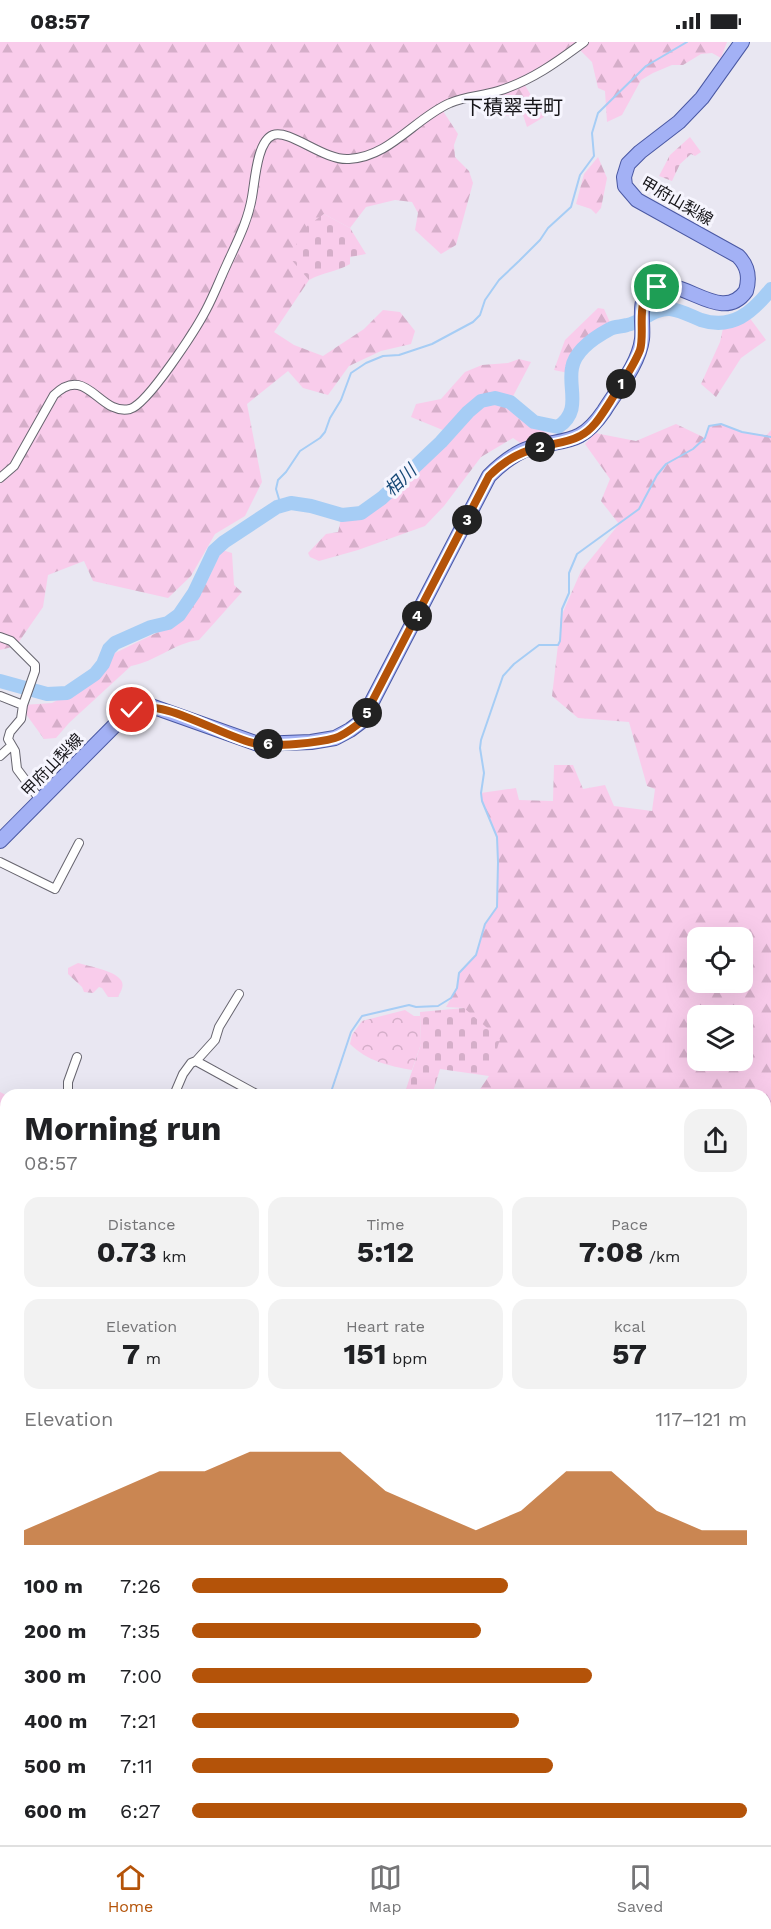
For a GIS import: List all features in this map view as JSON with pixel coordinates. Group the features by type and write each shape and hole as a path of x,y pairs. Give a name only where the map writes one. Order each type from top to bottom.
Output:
{"main road":[{"name":"甲府山梨線","path":"0,841 123,717 140,706 165,709 258,744 310,742 335,738 362,721 489,476 514,455 529,449 568,441 581,436 594,426 634,363 640,347 644,298 652,289 674,287 710,301 724,303 740,298 746,291 748,274 743,261 738,256 637,200 627,190 624,177 631,160 679,122 702,98 741,42"}],"street":[{"path":"0,478 14,466 54,395 65,387 73,385 86,387 108,404 119,409 131,408 144,400 207,309 249,215 261,149 267,139 273,135 286,135 326,156 347,160 359,158 402,138 449,103 497,92 523,82 548,68 584,42"},
{"path":"0,637 11,641 35,665 21,719 8,735 16,755 16,769 41,801"},
{"path":"0,696 23,705"},
{"path":"0,756 11,746"},
{"path":"0,862 55,889 79,843"},
{"path":"177,1089 191,1063 196,1061 215,1040 219,1028 239,994"},
{"path":"68,1089 68,1082 77,1057"},
{"path":"196,1061 247,1089"}],"green space":[{"path":"0,42 727,42 721,58 712,53 701,54 683,65 672,65 641,80 622,115 607,122 605,91 598,88 592,62 577,47 523,82 544,117 527,127 523,115 506,116 497,92 459,99 443,111 458,134 454,145 455,157 469,171 473,183 456,245 441,254 415,230 418,213 412,202 395,200 366,207 350,228 324,214 290,256 309,280 274,332 294,345 323,356 364,329 383,310 400,312 415,331 411,344 381,351 349,366 328,395 303,388 288,371 247,404 262,482 245,516 215,534 191,576 168,598 93,581 84,561 48,575 43,607 16,646 0,650"},
{"path":"690,137 701,152 695,156 691,154 680,164 672,181 659,176 670,155"},
{"path":"598,157 607,178 601,208 596,214 591,209 576,204 584,174"},
{"path":"324,214 350,228 366,254 350,257 350,264 309,280 289,257 307,226"},
{"path":"598,308 604,309 612,327 582,349 568,373 554,370 565,340"},
{"path":"746,313 766,340 741,358 716,397 701,384 720,342 724,324 737,320"},
{"path":"519,359 531,362 510,402 535,427 568,441 529,449 513,438 481,457 444,506 425,526 319,561 310,557 308,553 326,534 338,532 342,515 361,513 371,507 450,433 411,417 416,404 441,399 465,372 482,365 508,363"},
{"path":"676,424 705,438 709,426 721,424 742,432 767,435 771,430 771,1089 480,1089 489,1076 464,1008 446,1007 457,988 459,973 476,955 485,924 497,907 497,837 481,793 516,788 519,800 553,801 554,765 573,765 583,789 605,785 614,806 652,811 655,789 647,786 629,722 578,718 552,696 560,641 560,619 581,571 619,524 601,501 610,479 585,444 595,433 636,441"},
{"path":"222,550 232,553 234,585 242,592 199,640 131,666 69,723 56,738 44,739 23,710 23,705 52,703 82,687 101,670 113,654 183,620 207,582"},
{"path":"78,963 109,972 119,978 122,986 118,997 108,997 99,987 93,993 84,992 82,987 68,974 68,968"},
{"path":"464,1008 500,1039 489,1076 440,1069 434,1089 406,1089 421,1044 420,1012"},
{"path":"405,1010 414,1016 420,1016 421,1044 412,1070 371,1059 350,1044 352,1035 362,1021"}],"waterway":[{"path":"281,506 276,489 278,480 300,451 325,432 351,373 383,356 399,355 432,344 473,322 480,315 485,300 499,280 571,207 580,175 594,156 592,133 598,113 646,66 687,42"},
{"name":"相川","path":"0,681 47,694 67,693 95,674 115,643 151,627 168,623 179,615 194,593 214,551 277,507 291,503 342,515 361,513 382,498 481,401 495,398 510,402 534,422 558,427 570,414 572,407 571,376 574,361 581,350 598,336 612,328 625,326 664,309 678,311 712,323 732,321 749,312 771,289"},
{"path":"332,1089 351,1032 362,1016 409,1005 438,1006 451,998 457,988 459,973 476,955 485,924 497,907 497,837 482,801 484,773 481,740 503,676 514,664 539,645 558,645 562,609 569,593 569,573 577,554 639,509 657,475 666,464 693,449 705,438 709,426 721,424 742,432 771,437"}],"district":[{"name":"下積翠寺町","path":"513,107"}],"route":[{"path":"132,710 140,706 165,709 258,744 310,742 335,738 362,721 489,476 514,455 529,449 568,441 581,436 594,426 634,363 642,342 644,298 647,293 657,287"}]}
